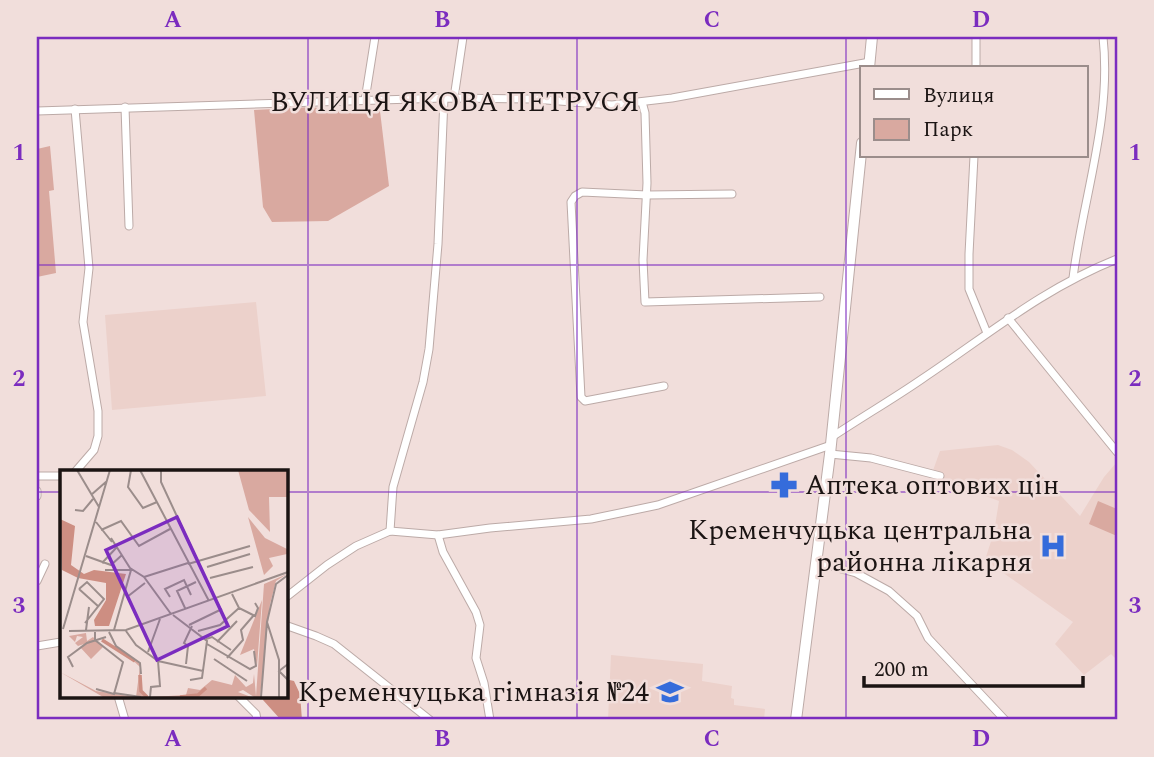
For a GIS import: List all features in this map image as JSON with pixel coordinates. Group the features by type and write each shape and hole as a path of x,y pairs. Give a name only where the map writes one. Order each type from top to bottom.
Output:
{"highway":[{"path":"870,65 872,37"},
{"path":"796,720 831,445 860,158"}],"street":[{"path":"365,100 375,37"},
{"path":"454,98 463,37"},
{"path":"976,37 976,66"},
{"path":"1073,278 1077,244 1092,184 1103,116 1106,67 1103,37"},
{"name":"ВУЛИЦЯ ЯКОВА ПЕТРУСЯ","path":"37,111 444,98 533,99 612,105 860,67"},
{"path":"390,531 393,486 410,434 429,349 438,244 444,98"},
{"path":"642,102 645,113 647,195 643,260 645,302 820,297"},
{"path":"125,107 129,226"},
{"path":"75,109 89,268 83,322 98,411 98,436 94,450 77,470"},
{"path":"974,158 969,289 987,333"},
{"path":"664,386 585,401 581,397 570,201 582,192 647,195 732,194"},
{"path":"287,597 347,552 390,531 438,535 591,519 688,496 831,445 1008,318 1073,278 1117,259"},
{"path":"1008,318 1117,452"},
{"path":"831,445 940,476"},
{"path":"37,476 60,476"},
{"path":"438,535 443,552 476,612 480,625 476,658 484,683 490,720"},
{"path":"817,562 856,573 890,591 917,616 932,642 1005,720"},
{"path":"37,582 41,567"},
{"path":"287,626 334,644 430,720"},
{"path":"37,646 60,642"},
{"path":"119,698 125,720"},
{"path":"239,698 256,714 257,720"}],"shaded area":[{"path":"256,302 266,396 112,410 105,315"},
{"name":"Кременчуцька центральна районна лікарня","path":"998,445 1012,450 1029,462 1080,516 1104,477 1117,462 1117,660 1111,654 1084,675 1055,644 1073,622 985,560 994,532 999,501 931,476 940,451"},
{"name":"Кременчуцька гімназія №24","path":"611,655 703,664 702,681 732,686 731,698 734,699 734,705 765,709 764,720 608,720"},
{"path":"287,679 294,681 300,694 302,720 281,720 263,700 287,698"}],"green space":[{"path":"312,107 342,112 380,111 389,186 328,221 272,222 263,207 254,110"},
{"path":"50,146 54,190 49,191 56,273 37,277 37,149"},
{"path":"1098,501 1117,509 1117,536 1089,524"}],"place":[{"name":"Аптека оптових цін","path":"784,485"},
{"name":"Кременчуцька центральна районна лікарня","path":"1053,546"},
{"name":"Кременчуцька гімназія №24","path":"670,692"}]}
